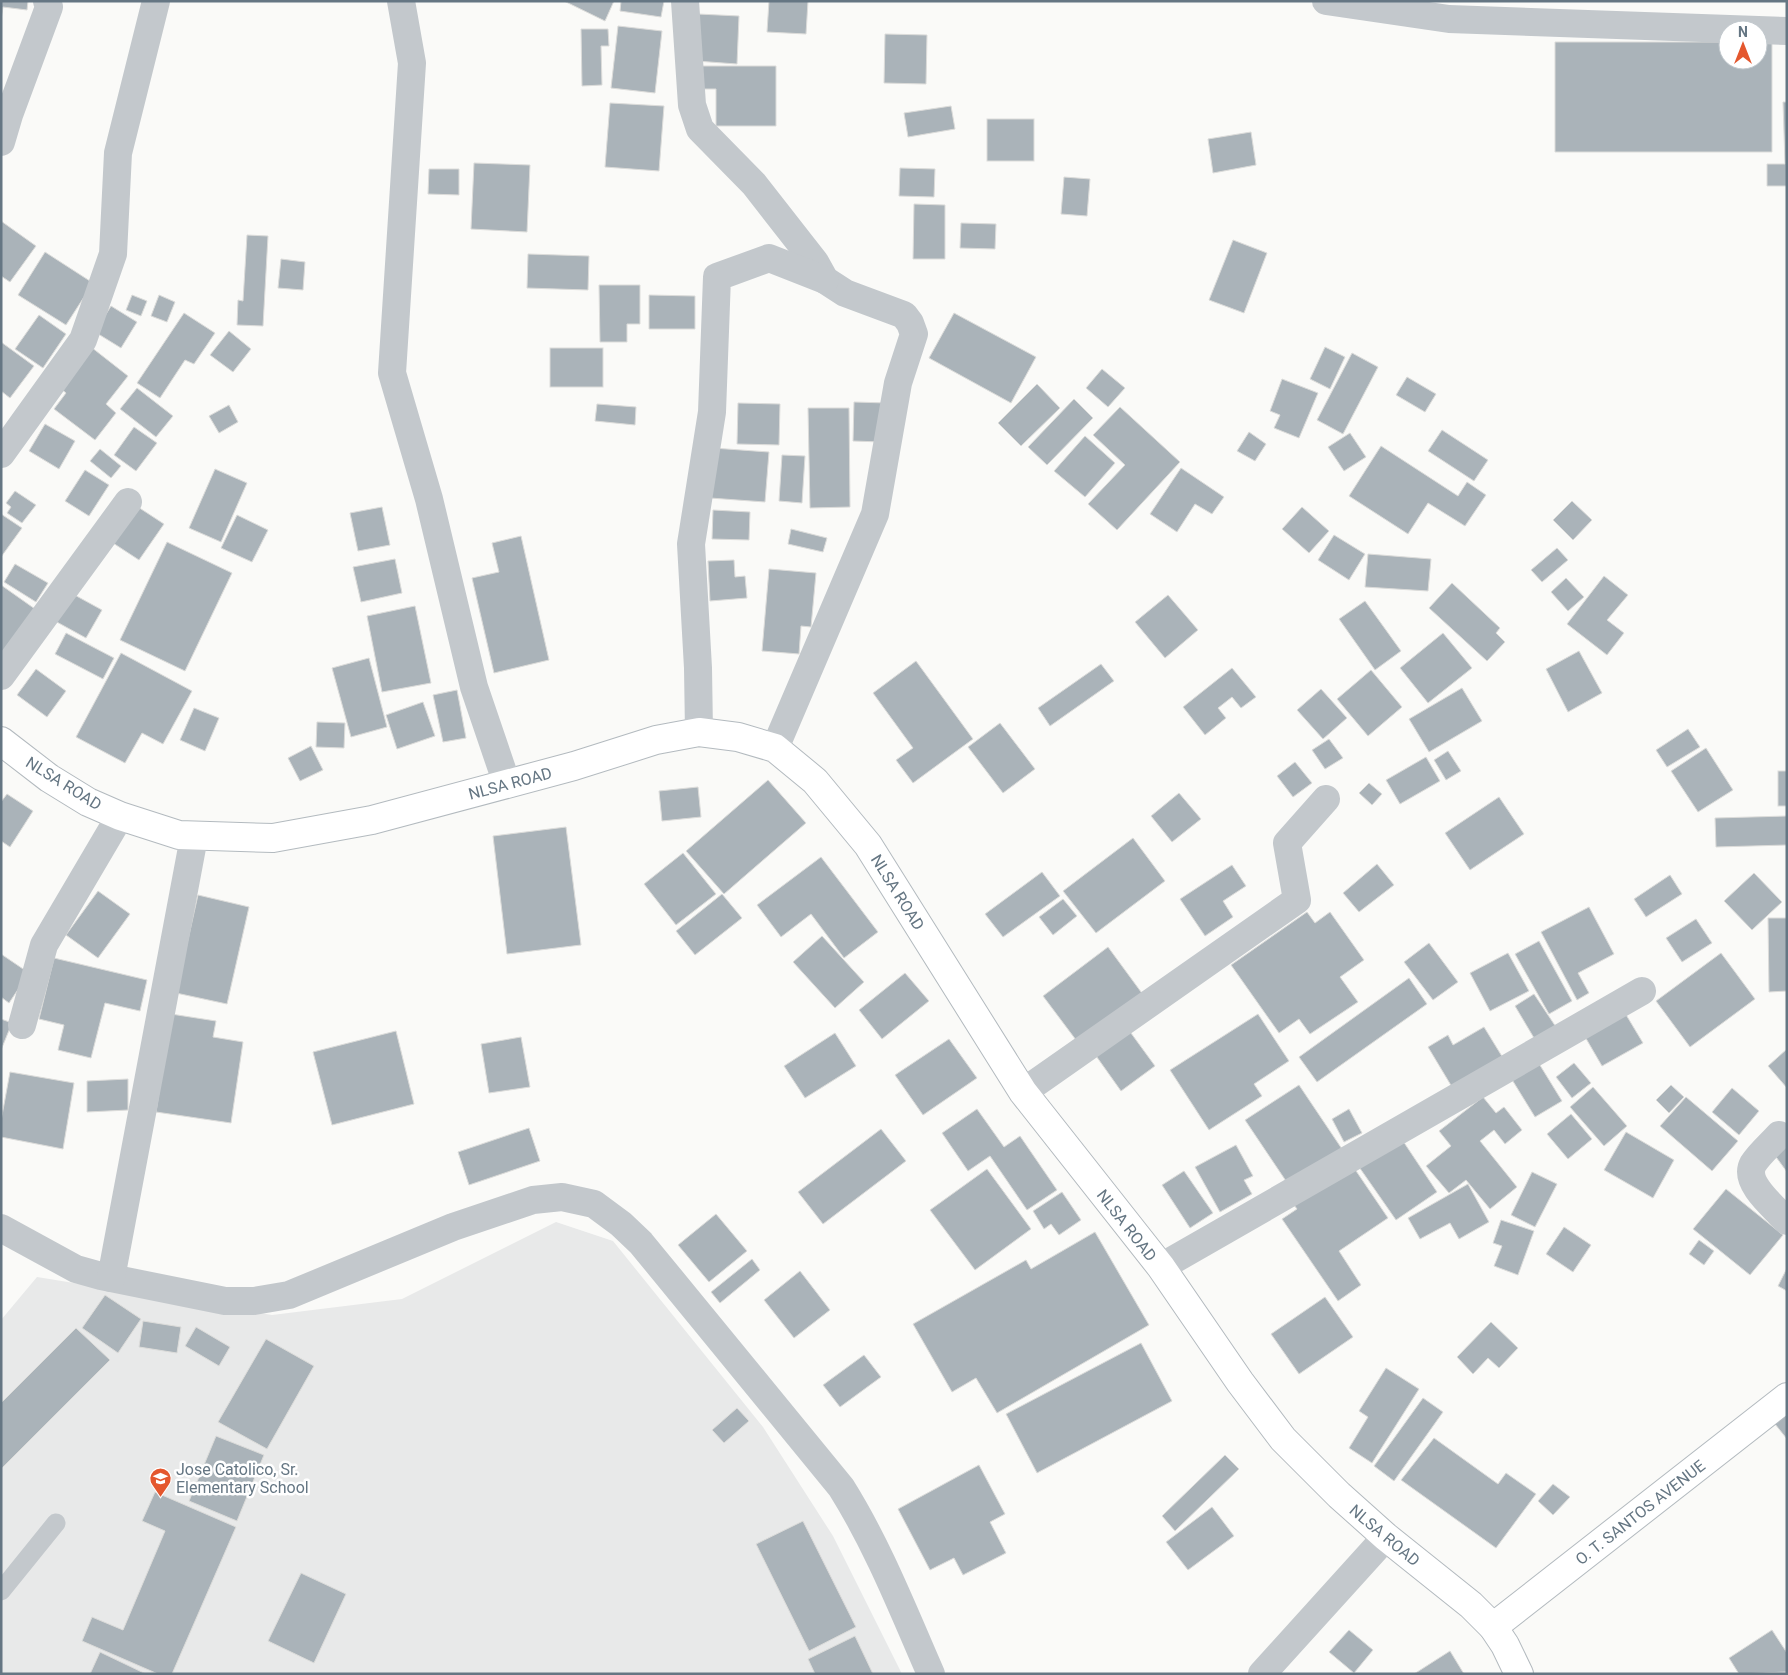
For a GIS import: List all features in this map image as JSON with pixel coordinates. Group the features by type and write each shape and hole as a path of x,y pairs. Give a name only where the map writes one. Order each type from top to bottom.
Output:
{"main road":[{"name":"NLSA ROAD","path":"1,741 49,778 80,798 120,816 179,835 194,837 273,838 309,833 372,820 574,766 656,740 699,732 738,737 775,748 815,781 868,845 1023,1092 1160,1267 1240,1382 1283,1439 1339,1495 1386,1537 1471,1605 1493,1627 1505,1644 1519,1674"},
{"name":"O. T. SANTOS AVENUE","path":"1493,1627 1787,1397"}],"street":[{"path":"1,142 9,115 49,7 47,1"},
{"path":"1,454 83,340 113,254 118,153 156,1"},
{"path":"401,1 412,63 392,373 429,499 474,687 507,784"},
{"path":"685,1 692,105 700,129 754,184 815,262 825,280"},
{"path":"1326,1 1449,19 1787,31"},
{"path":"699,732 698,668 691,544 712,412 717,277 769,258 825,280 844,293 904,315 910,323 914,334 898,383 875,514 775,748"},
{"path":"1,676 128,502"},
{"path":"1023,1092 1297,900 1287,843 1326,798"},
{"path":"22,1025 44,945 120,816"},
{"path":"111,1278 194,837"},
{"path":"1160,1267 1642,991"},
{"path":"1779,1135 1753,1164 1750,1177 1754,1185 1787,1221"},
{"path":"1,1228 76,1269 225,1301 254,1301 289,1294 453,1227 534,1200 562,1197 594,1204 621,1224 641,1243 841,1487 857,1513 890,1580 931,1674"},
{"path":"1262,1674 1386,1537"}],"lane":[{"path":"1,1591 56,1523"}],"shaded area":[{"path":"556,1222 613,1241 763,1427 833,1536 902,1674 1,1674 1,1320 37,1277 272,1315 402,1299"}],"building":[{"path":"1,1 28,1 27,10 3,7 1,19"},
{"path":"564,1 614,1 605,21"},
{"path":"621,1 664,1 661,17 620,11"},
{"path":"769,1 808,1 806,34 767,32"},
{"path":"698,14 739,16 737,64 696,61"},
{"path":"618,26 662,31 655,93 611,88"},
{"path":"581,29 608,29 609,46 601,46 602,85 582,86"},
{"path":"885,34 927,35 926,84 884,83"},
{"path":"1555,42 1718,42 1718,70 1768,70 1768,42 1772,42 1772,152 1555,152"},
{"path":"695,66 776,66 776,126 716,126 716,89 695,89"},
{"path":"1783,102 1787,102 1787,186 1767,186 1767,164 1785,164"},
{"path":"610,103 664,106 659,171 605,167"},
{"path":"951,106 955,129 908,137 904,113"},
{"path":"987,119 1034,119 1034,161 987,161"},
{"path":"1251,132 1256,165 1213,173 1208,139"},
{"path":"474,163 530,165 527,232 471,229"},
{"path":"900,168 935,169 934,197 899,196"},
{"path":"429,169 459,169 459,195 428,194"},
{"path":"1064,177 1090,179 1087,216 1061,214"},
{"path":"914,204 945,205 945,259 913,259"},
{"path":"1,221 36,246 10,282 1,276"},
{"path":"961,223 996,224 995,249 960,248"},
{"path":"247,235 268,236 263,326 237,325 238,300 243,301"},
{"path":"1233,240 1267,253 1244,313 1209,300"},
{"path":"45,252 93,283 66,325 18,295"},
{"path":"528,254 589,256 588,290 527,288"},
{"path":"281,259 305,262 303,290 278,288"},
{"path":"599,285 640,285 640,324 627,324 627,342 600,342"},
{"path":"132,295 147,301 141,316 126,310"},
{"path":"159,295 175,302 167,322 151,316"},
{"path":"649,295 695,296 695,329 649,329"},
{"path":"111,306 137,322 121,348 95,332"},
{"path":"184,313 215,333 194,364 185,360 160,398 137,383"},
{"path":"954,313 1036,357 1011,403 929,358"},
{"path":"39,315 66,334 43,368 15,349"},
{"path":"229,331 251,349 233,372 210,355"},
{"path":"1,342 34,366 10,398 1,391"},
{"path":"91,347 128,376 106,404 116,413 95,440 54,409 66,393 59,387"},
{"path":"1325,347 1345,357 1330,389 1310,379"},
{"path":"550,348 603,348 603,387 550,387"},
{"path":"1352,353 1378,367 1343,434 1317,420"},
{"path":"1102,369 1125,388 1108,407 1086,388"},
{"path":"1407,377 1436,394 1425,412 1396,395"},
{"path":"1282,379 1318,393 1299,438 1274,428 1280,415 1270,411"},
{"path":"1037,384 1060,408 1021,446 998,423"},
{"path":"137,388 173,416 156,437 120,409"},
{"path":"1074,399 1093,418 1047,465 1028,447"},
{"path":"854,402 887,403 882,442 853,441"},
{"path":"738,403 780,404 779,445 737,444"},
{"path":"597,404 636,407 635,425 595,421"},
{"path":"229,405 238,422 219,433 209,416"},
{"path":"1120,407 1180,462 1117,530 1088,504 1125,465 1093,435"},
{"path":"808,408 849,408 850,507 810,508"},
{"path":"45,424 75,441 59,469 29,451"},
{"path":"134,427 157,443 136,471 114,455"},
{"path":"1442,430 1488,460 1474,481 1428,451"},
{"path":"1249,432 1266,444 1255,461 1237,451"},
{"path":"1350,433 1366,457 1344,471 1328,447"},
{"path":"1085,436 1115,463 1085,497 1054,471"},
{"path":"1381,446 1458,496 1467,482 1486,495 1465,526 1428,503 1408,534 1349,496"},
{"path":"713,448 769,452 765,502 710,498"},
{"path":"100,449 121,466 111,478 90,461"},
{"path":"782,455 805,456 802,503 779,501"},
{"path":"1181,468 1224,497 1212,514 1195,504 1177,532 1150,514"},
{"path":"215,469 247,483 221,542 189,528"},
{"path":"85,470 109,485 89,516 65,501"},
{"path":"15,491 36,505 22,523 7,513 11,507 6,503"},
{"path":"1572,501 1592,520 1573,540 1553,520"},
{"path":"138,507 164,524 139,560 113,543"},
{"path":"382,507 390,545 358,551 350,513"},
{"path":"1302,507 1329,531 1309,553 1282,529"},
{"path":"713,510 750,512 749,540 712,539"},
{"path":"1,514 22,528 1,557"},
{"path":"237,515 268,530 252,562 221,548"},
{"path":"791,529 827,538 823,552 788,544"},
{"path":"1334,535 1365,554 1349,580 1318,560"},
{"path":"521,536 549,660 494,673 472,578 499,572 492,543"},
{"path":"167,542 232,573 185,671 120,640"},
{"path":"1557,548 1568,560 1542,582 1531,570"},
{"path":"1368,554 1431,559 1428,591 1365,587"},
{"path":"395,559 402,593 361,602 353,567"},
{"path":"734,560 735,577 745,576 747,598 710,601 708,561"},
{"path":"15,564 48,583 36,602 4,582"},
{"path":"769,569 816,573 811,627 801,626 799,654 762,651"},
{"path":"1604,576 1628,595 1607,620 1624,633 1607,655 1567,624"},
{"path":"1566,578 1584,597 1568,611 1551,592"},
{"path":"1452,583 1500,628 1496,633 1505,642 1487,661 1429,608"},
{"path":"1,585 35,609 1,656"},
{"path":"71,593 102,610 86,638 55,621"},
{"path":"1168,595 1198,630 1165,658 1135,622"},
{"path":"1365,601 1401,651 1375,670 1339,619"},
{"path":"415,606 431,683 382,692 367,616"},
{"path":"66,633 114,658 103,679 55,654"},
{"path":"1443,633 1472,668 1428,703 1400,668"},
{"path":"1579,651 1602,693 1568,712 1546,669"},
{"path":"121,653 192,691 163,744 142,733 125,763 76,737"},
{"path":"369,658 387,727 351,737 332,668"},
{"path":"916,661 973,739 913,783 896,760 913,748 873,693"},
{"path":"1101,664 1114,681 1050,726 1038,708"},
{"path":"1232,668 1256,697 1241,708 1232,697 1218,708 1226,718 1205,735 1183,707"},
{"path":"36,669 66,691 47,717 17,695"},
{"path":"1371,670 1402,707 1368,736 1337,699"},
{"path":"1462,688 1482,721 1429,752 1409,719"},
{"path":"1321,689 1347,718 1323,739 1297,710"},
{"path":"457,690 466,738 443,742 433,695"},
{"path":"423,702 435,736 397,749 386,715"},
{"path":"194,708 219,718 205,751 180,740"},
{"path":"317,722 345,723 344,748 316,747"},
{"path":"1000,723 1035,769 1003,793 968,747"},
{"path":"1688,729 1700,747 1667,767 1656,750"},
{"path":"1329,739 1343,758 1325,769 1312,750"},
{"path":"311,746 323,770 300,781 288,758"},
{"path":"1706,748 1733,790 1698,812 1671,771"},
{"path":"1448,751 1461,771 1446,780 1434,760"},
{"path":"1426,757 1440,781 1400,804 1386,780"},
{"path":"1295,762 1312,783 1293,797 1277,776"},
{"path":"1778,771 1787,771 1787,806 1778,806"},
{"path":"768,780 806,823 724,894 686,851"},
{"path":"1369,783 1382,794 1372,805 1359,793"},
{"path":"698,787 701,817 662,821 659,791"},
{"path":"1179,793 1201,819 1172,842 1151,816"},
{"path":"7,794 33,811 10,847 1,841 1,802"},
{"path":"1499,797 1524,834 1470,870 1445,833"},
{"path":"1787,816 1787,845 1716,847 1715,818"},
{"path":"566,827 581,945 507,954 493,836"},
{"path":"1133,838 1165,881 1096,933 1063,891"},
{"path":"683,853 716,894 676,925 644,884"},
{"path":"821,857 878,932 844,958 811,914 781,937 757,905"},
{"path":"1377,864 1394,885 1359,912 1343,893"},
{"path":"1232,865 1246,886 1223,901 1233,917 1205,936 1180,899"},
{"path":"1042,872 1060,896 1003,937 985,914"},
{"path":"1754,873 1782,902 1752,930 1724,901"},
{"path":"1670,875 1682,894 1646,917 1634,899"},
{"path":"98,891 130,914 98,958 66,935"},
{"path":"722,894 742,918 695,955 676,931"},
{"path":"198,895 249,907 227,1004 176,993"},
{"path":"1063,899 1077,916 1053,935 1039,917"},
{"path":"1589,907 1614,954 1578,973 1589,993 1577,1000 1541,932"},
{"path":"1307,912 1315,923 1330,912 1364,960 1340,977 1358,1002 1310,1034 1299,1019 1279,1033 1231,965"},
{"path":"1768,918 1787,918 1787,991 1769,992"},
{"path":"1696,919 1712,943 1682,962 1666,938"},
{"path":"822,936 864,982 835,1008 793,962"},
{"path":"1539,941 1572,1001 1549,1014 1515,954"},
{"path":"1429,943 1458,982 1433,1000 1404,962"},
{"path":"1108,947 1144,996 1079,1044 1043,996"},
{"path":"1508,953 1529,991 1490,1011 1470,973"},
{"path":"1721,953 1755,999 1690,1047 1656,1001"},
{"path":"1,954 29,973 9,1003 1,997"},
{"path":"54,958 147,980 140,1011 105,1003 91,1058 58,1050 64,1025 39,1019"},
{"path":"905,973 929,1001 882,1039 859,1010"},
{"path":"1409,978 1427,1004 1317,1082 1299,1057"},
{"path":"1534,994 1558,1030 1537,1043 1515,1006"},
{"path":"1625,1013 1643,1043 1602,1066 1584,1035"},
{"path":"171,1014 216,1021 213,1037 243,1042 231,1123 156,1112"},
{"path":"1258,1014 1289,1061 1254,1084 1262,1096 1209,1130 1170,1070"},
{"path":"1,1019 12,1023 1,1050"},
{"path":"1484,1027 1503,1058 1452,1087 1428,1047 1448,1035 1453,1045"},
{"path":"1128,1029 1155,1066 1121,1091 1094,1053"},
{"path":"396,1031 414,1104 332,1125 313,1052"},
{"path":"835,1033 856,1066 805,1098 784,1066"},
{"path":"521,1037 530,1087 489,1093 481,1044"},
{"path":"949,1039 977,1078 923,1115 895,1075"},
{"path":"1787,1049 1787,1088 1768,1066"},
{"path":"1538,1062 1562,1101 1535,1117 1511,1078"},
{"path":"1574,1063 1591,1083 1572,1098 1556,1077"},
{"path":"10,1072 74,1083 63,1149 1,1137 1,1121"},
{"path":"128,1079 128,1110 87,1112 87,1081"},
{"path":"1299,1085 1342,1149 1288,1184 1245,1120"},
{"path":"1671,1085 1684,1097 1669,1113 1656,1100"},
{"path":"1593,1087 1627,1126 1604,1146 1570,1107"},
{"path":"1732,1088 1759,1111 1739,1135 1712,1112"},
{"path":"1483,1097 1496,1113 1504,1107 1522,1130 1505,1144 1494,1130 1480,1141 1517,1187 1490,1209 1466,1180 1449,1193 1426,1166 1451,1146 1439,1131"},
{"path":"1686,1097 1738,1141 1712,1171 1660,1126"},
{"path":"977,1109 1004,1147 1020,1136 1057,1190 1027,1210 990,1156 968,1171 942,1133"},
{"path":"1349,1109 1362,1133 1344,1142 1332,1119"},
{"path":"1571,1114 1592,1139 1568,1159 1547,1134"},
{"path":"529,1128 540,1161 469,1185 458,1152"},
{"path":"881,1129 906,1161 823,1224 798,1192"},
{"path":"1626,1132 1674,1160 1653,1198 1604,1170"},
{"path":"1399,1135 1437,1192 1396,1220 1357,1164"},
{"path":"1787,1139 1787,1172 1771,1150"},
{"path":"1236,1145 1253,1176 1244,1180 1252,1194 1220,1212 1195,1167"},
{"path":"1350,1162 1388,1218 1339,1251 1361,1285 1338,1301 1282,1219 1297,1209 1291,1201"},
{"path":"987,1169 1031,1229 975,1270 930,1210"},
{"path":"1184,1171 1213,1213 1190,1228 1162,1185"},
{"path":"1532,1172 1557,1184 1535,1227 1511,1215"},
{"path":"1468,1184 1489,1222 1459,1239 1450,1223 1420,1239 1408,1218"},
{"path":"1726,1189 1783,1235 1750,1275 1693,1229"},
{"path":"1062,1192 1081,1220 1059,1235 1051,1224 1044,1229 1033,1211"},
{"path":"716,1214 747,1251 709,1282 678,1245"},
{"path":"1501,1220 1534,1231 1518,1275 1494,1266 1502,1246 1493,1243"},
{"path":"1564,1227 1591,1245 1573,1272 1546,1254"},
{"path":"1095,1232 1149,1325 997,1413 976,1378 952,1392 913,1324 1026,1260 1031,1269"},
{"path":"1699,1240 1714,1251 1704,1265 1689,1254"},
{"path":"752,1259 760,1270 720,1303 711,1292"},
{"path":"1787,1268 1787,1291 1778,1286"},
{"path":"800,1271 830,1310 794,1338 764,1300"},
{"path":"105,1295 141,1319 118,1353 82,1328"},
{"path":"1325,1297 1353,1337 1299,1374 1271,1334"},
{"path":"143,1321 181,1327 177,1353 139,1347"},
{"path":"1491,1322 1518,1348 1499,1368 1488,1358 1473,1374 1457,1357"},
{"path":"196,1327 230,1347 219,1366 185,1346"},
{"path":"76,1328 110,1360 1,1469 1,1403"},
{"path":"266,1339 314,1366 267,1449 218,1422"},
{"path":"1141,1343 1172,1401 1037,1473 1006,1414"},
{"path":"864,1355 881,1377 840,1407 823,1385"},
{"path":"1386,1368 1419,1389 1372,1463 1349,1448 1368,1417 1359,1411"},
{"path":"1423,1398 1443,1412 1394,1481 1374,1466"},
{"path":"1787,1407 1787,1439 1771,1419"},
{"path":"737,1408 749,1421 724,1443 712,1430"},
{"path":"216,1436 264,1455 237,1521 189,1501"},
{"path":"1434,1438 1498,1484 1506,1473 1536,1494 1496,1548 1401,1480"},
{"path":"1225,1455 1239,1469 1175,1531 1162,1516"},
{"path":"979,1465 1005,1514 990,1522 1006,1553 963,1575 954,1558 930,1570 898,1509"},
{"path":"1553,1484 1570,1497 1553,1515 1538,1501"},
{"path":"155,1492 236,1527 172,1674 158,1674 82,1641 92,1617 123,1630 165,1531 142,1521"},
{"path":"1212,1507 1234,1536 1188,1570 1166,1542"},
{"path":"803,1521 856,1627 809,1651 756,1544"},
{"path":"301,1573 346,1594 314,1663 268,1641"},
{"path":"1349,1630 1373,1650 1354,1673 1329,1652"},
{"path":"1772,1630 1787,1653 1787,1672 1739,1674 1729,1658"},
{"path":"855,1636 873,1674 815,1674 808,1659"},
{"path":"1450,1651 1464,1674 1414,1674"},
{"path":"100,1652 146,1674 90,1674"}],"place":[{"name":"Jose Catolico, Sr. Elementary School","path":"160,1497"}]}
